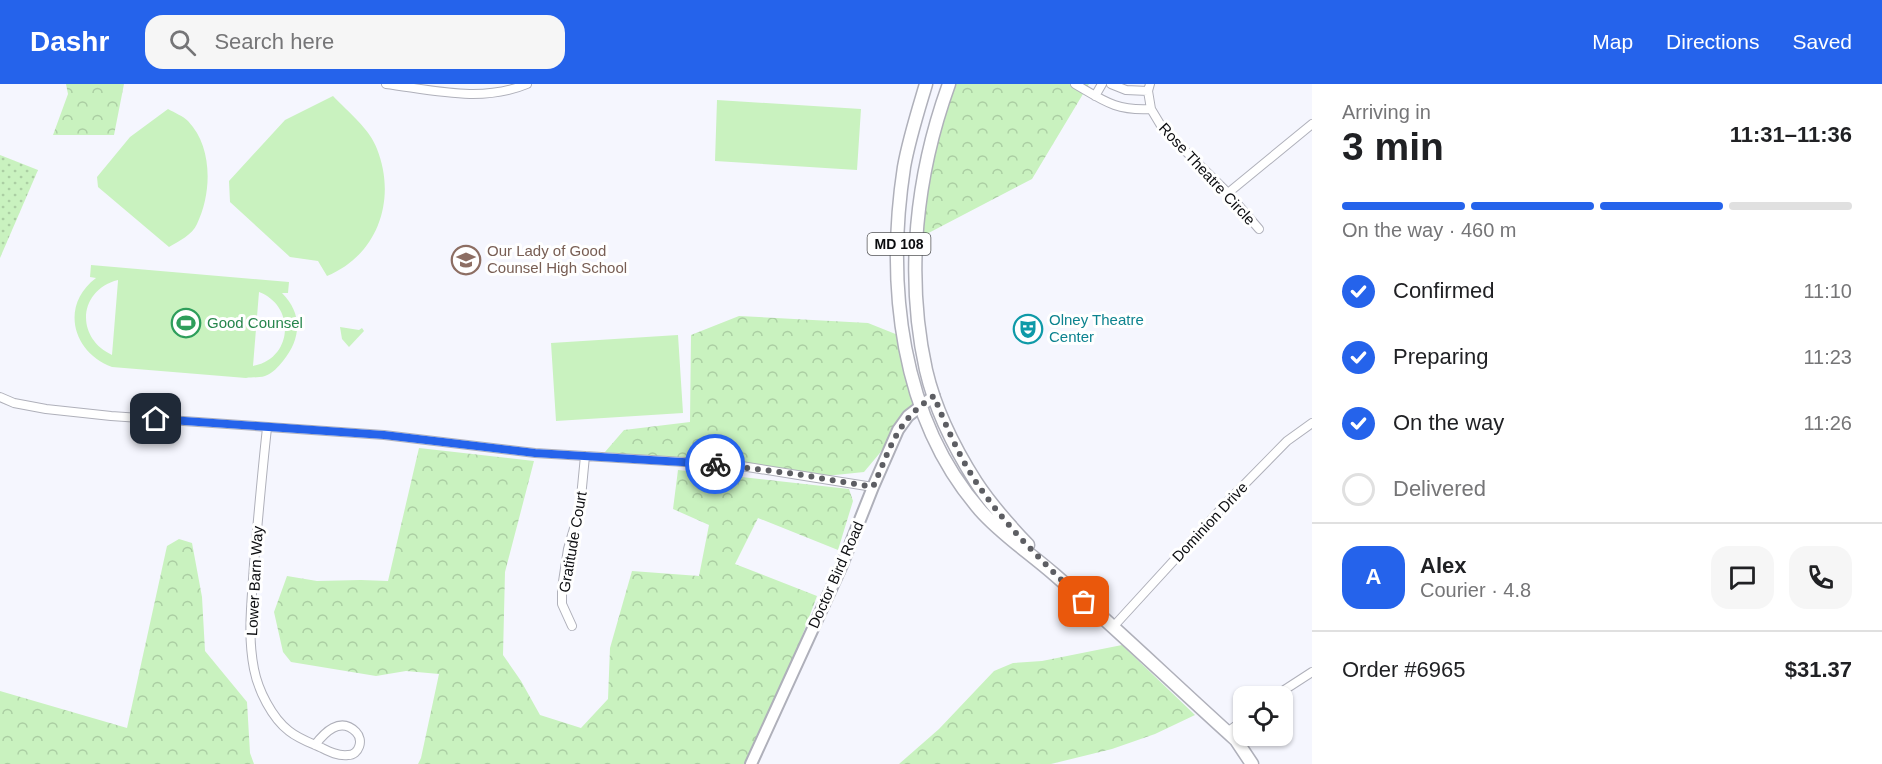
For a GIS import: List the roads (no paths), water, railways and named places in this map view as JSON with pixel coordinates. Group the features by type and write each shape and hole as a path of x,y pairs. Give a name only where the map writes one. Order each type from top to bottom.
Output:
{"main road":[{"name":"MD 108","path":"926,84 905,165 899,211 899,292 903,337 920,405 939,449 980,511 1055,575 1236,740 1252,764"},
{"name":"MD 108","path":"949,84 932,138 918,212 915,259 920,330 926,372 954,441 976,482 1009,525 1055,575"},
{"name":"Doctor Bird Road","path":"751,764 842,565 898,430 908,416 934,396"}],"street":[{"path":"386,84 489,95 527,84"},
{"path":"1075,84 1124,109 1151,109"},
{"path":"1095,96 1101,84"},
{"path":"1111,84 1126,90 1149,87"},
{"name":"Rose Theatre Circle","path":"1149,87 1151,109 1163,129 1228,193 1259,229"},
{"path":"1228,193 1312,124"},
{"path":"0,397 14,403 46,409 267,428 384,435 519,452 735,465 873,487"},
{"name":"Dominion Drive","path":"1113,627 1231,498 1287,441 1312,423"},
{"name":"Lower Barn Way","path":"267,428 251,609 250,638 254,671 268,704 289,731 315,745 335,754 349,756 355,753 360,746 360,738 349,728 333,727 327,730 315,745"},
{"name":"Gratitude Court","path":"572,626 562,604 562,588 568,549 580,508 585,456"},
{"path":"1290,686 1312,672"},
{"path":"1227,732 1233,728"}],"place":[{"name":"Our Lady of Good Counsel High School","path":"466,260"},
{"name":"Good Counsel","path":"186,323"},
{"name":"Olney Theatre Center","path":"1028,329"}]}
